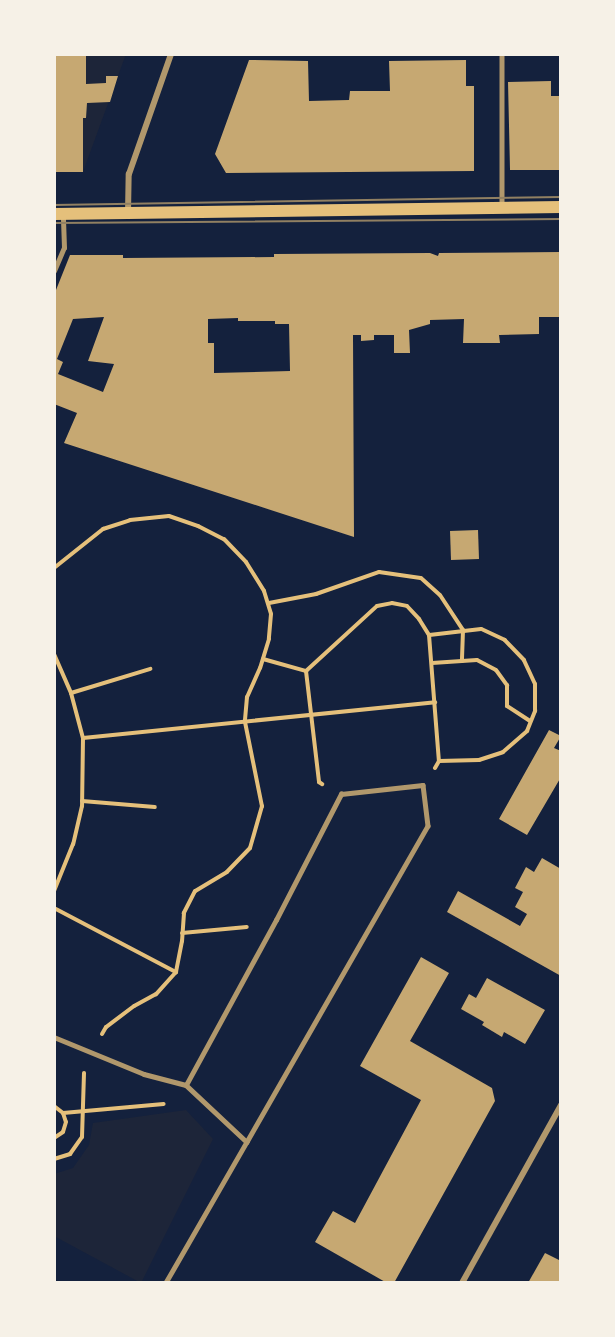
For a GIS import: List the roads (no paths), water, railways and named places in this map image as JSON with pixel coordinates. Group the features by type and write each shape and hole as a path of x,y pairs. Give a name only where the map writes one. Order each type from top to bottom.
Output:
{"main road":[{"path":"58,214 561,207"}],"street":[{"path":"128,213 129,174 171,54"},
{"path":"462,1283 561,1105"}],"lane":[{"path":"502,54 502,208"},
{"path":"54,271 64,248 58,214"},
{"path":"166,1283 428,826 423,785 340,794 276,920 186,1086"},
{"path":"54,1037 144,1074 186,1086 247,1142"}],"tram line":[{"path":"54,205 561,197"},
{"path":"54,223 561,219"}]}
